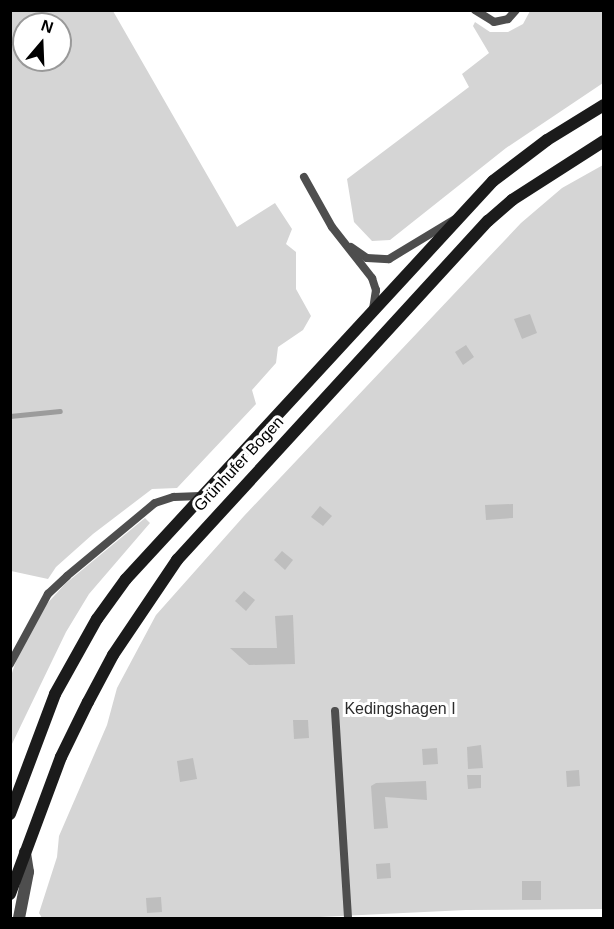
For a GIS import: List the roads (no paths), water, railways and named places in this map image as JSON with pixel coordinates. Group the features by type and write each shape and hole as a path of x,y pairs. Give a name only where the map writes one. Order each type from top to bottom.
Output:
{"main road":[{"name":"Grünhufer Bogen","path":"10,814 36,738 77,652 126,579 456,218 518,161 603,105"},
{"name":"Grünhufer Bogen","path":"10,894 61,757 103,673 177,560 488,221 512,200 603,141"}],"street":[{"path":"19,918 28,872 25,850"}],"lane":[{"path":"475,10 494,22 508,19 516,10"},
{"path":"304,177 332,227 376,285 373,309"},
{"path":"332,227 353,248 379,261 400,254 456,218"},
{"path":"10,664 48,594 67,576 155,503 174,497 200,496"},
{"path":"335,711 348,918"}],"waterway":[{"path":"10,416 60,411"}],"park label":[{"name":"Kedingshagen I","path":"400,709"}]}
